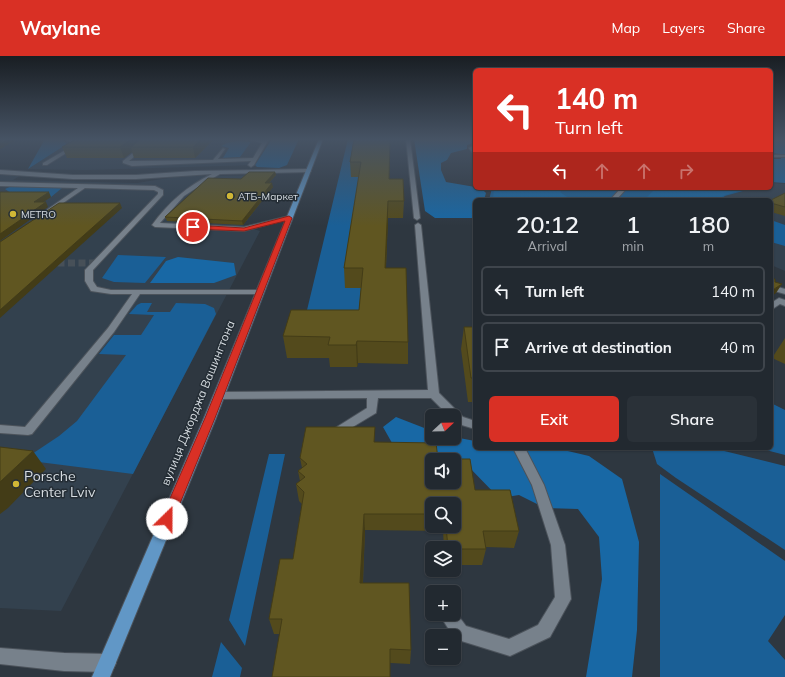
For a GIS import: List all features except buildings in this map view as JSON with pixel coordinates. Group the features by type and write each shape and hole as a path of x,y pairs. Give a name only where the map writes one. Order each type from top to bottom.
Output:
{"main road":[{"name":"вулиця Джорджа Вашингтона","path":"104,670 219,396 309,168"}],"street":[{"path":"246,172 248,168"},
{"path":"411,168 434,394 459,420 473,424"},
{"path":"0,178 47,176 136,177 222,172 308,171"},
{"path":"0,172 47,176"},
{"path":"222,172 202,181 186,191 163,213 155,225 244,229 289,218"},
{"path":"0,184 155,188 161,191 161,194 90,270 89,281 94,289 111,292 259,292"},
{"path":"45,214 84,186"},
{"path":"616,198 622,190"},
{"path":"773,288 785,292"},
{"path":"0,429 28,431 111,330 138,292"},
{"path":"773,306 783,301"},
{"path":"219,396 434,394"},
{"path":"326,433 338,433 372,410 373,395"},
{"path":"453,621 462,633 510,648 544,631 563,599 558,545 538,485 520,450"},
{"path":"0,656 64,662 104,670"}],"shaded area":[{"path":"30,168 157,168 87,170 28,169"},
{"path":"341,168 355,168 351,177 362,177 346,288 364,288 360,331 302,331"},
{"path":"418,168 441,168 446,182 473,187 473,190 483,190 486,193 485,198 473,198 473,218 435,218 425,211"},
{"path":"773,168 785,168 785,183 773,182"},
{"path":"0,173 23,174 13,180 137,183 181,176 276,175 266,186 273,187 243,225 260,231 61,611 0,608"},
{"path":"773,183 785,184 785,271 773,266 773,198 722,198 747,190 773,190"},
{"path":"12,186 62,188 51,197 15,196 5,189"},
{"path":"492,190 747,190 722,198 490,198"},
{"path":"494,190 562,190 560,192 569,198 493,198"},
{"path":"654,190 742,190 720,198 646,198"},
{"path":"773,221 785,225 785,246 773,243"},
{"path":"118,255 166,257 145,283 114,282 102,278"},
{"path":"178,257 234,263 236,275 214,283 150,283 166,261"},
{"path":"141,303 152,303 147,312 170,312 176,303 205,304 214,308 216,314 133,474 23,460 59,436 77,421 126,355 99,354 114,335 141,335 154,315 129,314 137,305"},
{"path":"773,404 785,410 785,455 766,450 773,450"},
{"path":"396,417 425,428 425,445 461,445 461,438 473,441 473,450 564,450 589,456 622,479 639,542 637,630 632,677 586,677 602,579 599,537 578,509 545,508 519,495 499,498 466,464 461,462 461,453 396,450 383,427"},
{"path":"653,450 720,450 785,466 785,550 676,478 657,464"},
{"path":"269,454 285,454 245,646 229,620"},
{"path":"660,474 785,561 785,615 768,641 785,660 785,677 660,677"},
{"path":"221,642 242,668 240,677 212,677"}],"tunnel":[{"path":"47,263 95,263"}],"place":[{"name":"АТБ-Маркет","path":"230,196"},
{"name":"METRO","path":"13,214"},
{"name":"Porsche Center Lviv","path":"16,484"}],"route":[{"path":"167,519 210,418 289,218 244,229 193,227"}]}
